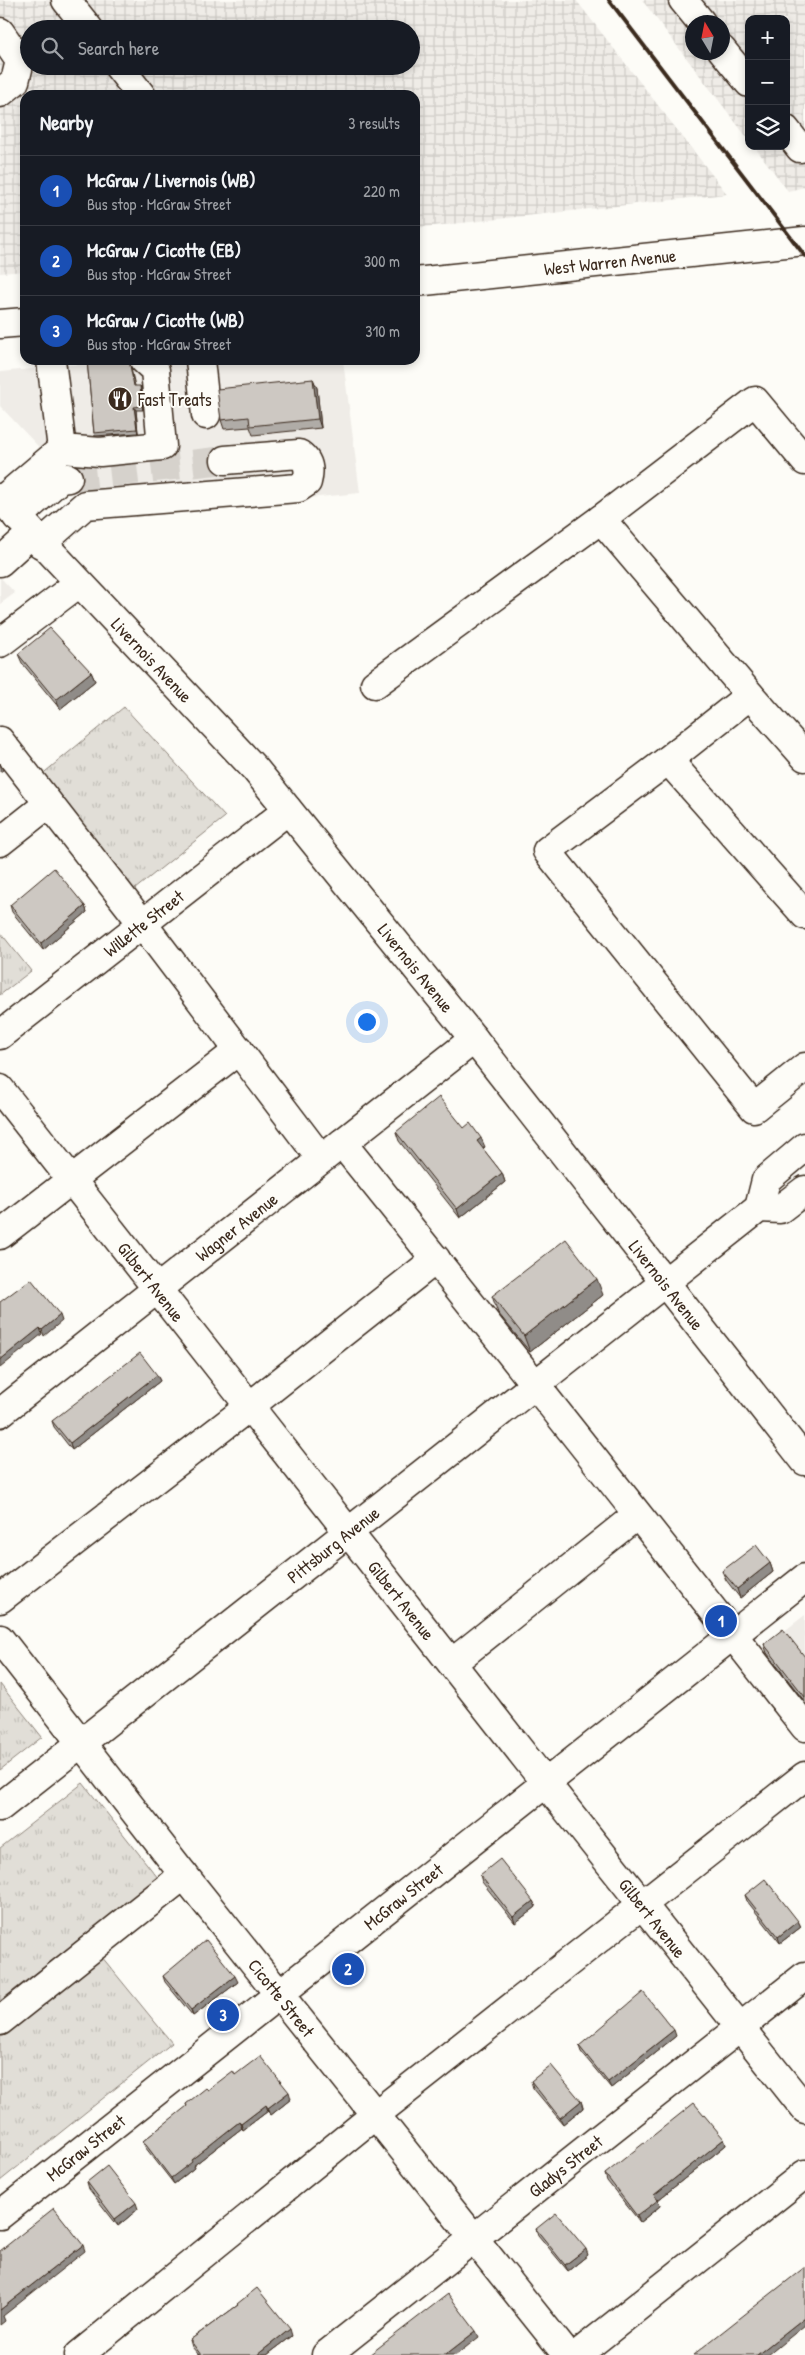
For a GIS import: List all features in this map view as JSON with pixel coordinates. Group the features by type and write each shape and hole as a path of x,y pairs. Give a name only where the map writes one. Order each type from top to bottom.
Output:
{"street":[{"path":"66,0 82,20"},
{"path":"683,0 695,15"},
{"path":"0,32 20,61 15,81 0,93"},
{"path":"730,60 745,78"},
{"path":"125,75 137,90"},
{"path":"790,135 800,148 805,147"},
{"name":"West Warren Avenue","path":"420,281 805,241"},
{"path":"0,324 20,322"},
{"path":"0,562 18,518 62,449 52,365"},
{"path":"136,365 141,442 136,448"},
{"path":"62,449 100,452 162,446 155,370 150,365"},
{"path":"201,365 206,415"},
{"path":"375,684 602,519 755,401 805,461"},
{"path":"18,518 85,505 298,488 307,482 309,476 309,466 299,454 225,460"},
{"path":"18,518 60,479 68,478"},
{"name":"Livernois Avenue","path":"18,518 255,769 474,1039 805,1461"},
{"path":"602,519 750,695 805,757"},
{"path":"0,643 79,583"},
{"path":"750,695 668,760 547,851 754,1108 805,1067"},
{"path":"0,741 239,1050 332,1151 436,1259 805,1727"},
{"path":"668,760 805,915"},
{"path":"0,842 48,804"},
{"name":"Willette Street","path":"0,1035 288,810"},
{"name":"Wagner Avenue","path":"0,1413 474,1039"},
{"path":"0,1234 70,1178 239,1050"},
{"name":"Gilbert Avenue","path":"0,1089 805,2109"},
{"path":"805,1146 766,1180 759,1208 780,1209 805,1190"},
{"name":"Pittsburg Avenue","path":"0,1807 759,1208"},
{"path":"0,1599 250,1406 436,1259"},
{"path":"452,1663 638,1515"},
{"name":"McGraw Street","path":"0,2215 805,1578"},
{"name":"Cicotte Street","path":"0,1639 184,1875 566,2355"},
{"path":"78,2355 375,2115 805,1776"},
{"path":"0,2021 184,1875"},
{"name":"Gladys Street","path":"326,2355 805,1976"},
{"path":"577,2355 805,2174"}],"shaded area":[{"path":"0,0 576,0 727,194 420,227 420,90 20,90 20,271 0,273"},
{"path":"642,0 805,0 805,187 788,191 757,150 790,150 790,15 745,15 745,135 688,60 730,60 730,15 685,15 685,56"},
{"path":"72,365 344,365 360,493 106,518 0,406 0,372"},
{"path":"0,577 15,593 0,604"},
{"path":"805,1615 805,1715 756,1653"}],"green space":[{"path":"124,707 225,817 130,893 40,776"},
{"path":"0,932 31,971 0,995"},
{"path":"0,1684 42,1737 0,1770"},
{"path":"83,1783 158,1878 0,2001 0,1848"},
{"path":"97,1951 172,2043 0,2181 0,2028"}],"building":[{"name":"Fast Treats","path":"87,365 130,365 134,386 140,386 142,406 134,407 137,429 94,433"},
{"path":"313,379 318,419 250,426 249,417 221,420 217,389"},
{"path":"50,628 91,672 56,700 18,654"},
{"path":"54,868 85,906 41,943 10,905"},
{"path":"439,1097 464,1128 470,1123 481,1138 477,1141 502,1173 457,1209 396,1132"},
{"path":"566,1239 597,1279 524,1336 492,1296"},
{"path":"31,1279 60,1315 42,1330 40,1328 0,1360 0,1302"},
{"path":"140,1353 157,1375 70,1443 52,1421"},
{"path":"756,1545 770,1563 737,1589 722,1571"},
{"path":"783,1629 805,1657 805,1697 764,1644"},
{"path":"500,1859 533,1901 513,1917 480,1875"},
{"path":"765,1879 798,1921 778,1937 745,1895"},
{"path":"206,1940 235,1976 191,2010 163,1976"},
{"path":"643,1992 674,2030 608,2082 579,2046"},
{"path":"260,2056 289,2092 268,2108 266,2105 241,2124 239,2122 171,2178 143,2141 187,2106 186,2104 206,2088 208,2090 233,2071 235,2075"},
{"path":"551,2065 581,2101 560,2118 531,2081"},
{"path":"694,2103 724,2139 654,2195 658,2200 637,2216 605,2174"},
{"path":"107,2166 136,2203 115,2219 87,2182"},
{"path":"54,2208 83,2245 0,2310 0,2251"},
{"path":"556,2213 586,2249 565,2265 536,2229"},
{"path":"805,2267 805,2317 757,2355 693,2355"},
{"path":"257,2288 290,2329 257,2355 201,2355 190,2340 238,2305"},
{"path":"448,2294 476,2331 445,2355 369,2355"}],"tunnel":[{"path":"68,478 225,460"}],"railway":[{"path":"609,0 805,256"}],"place":[{"name":"Fast Treats","path":"120,399"},
{"name":"McGraw / Livernois (WB)","path":"721,1621"},
{"name":"McGraw / Cicotte (EB)","path":"348,1969"},
{"name":"McGraw / Cicotte (WB)","path":"223,2015"}]}
